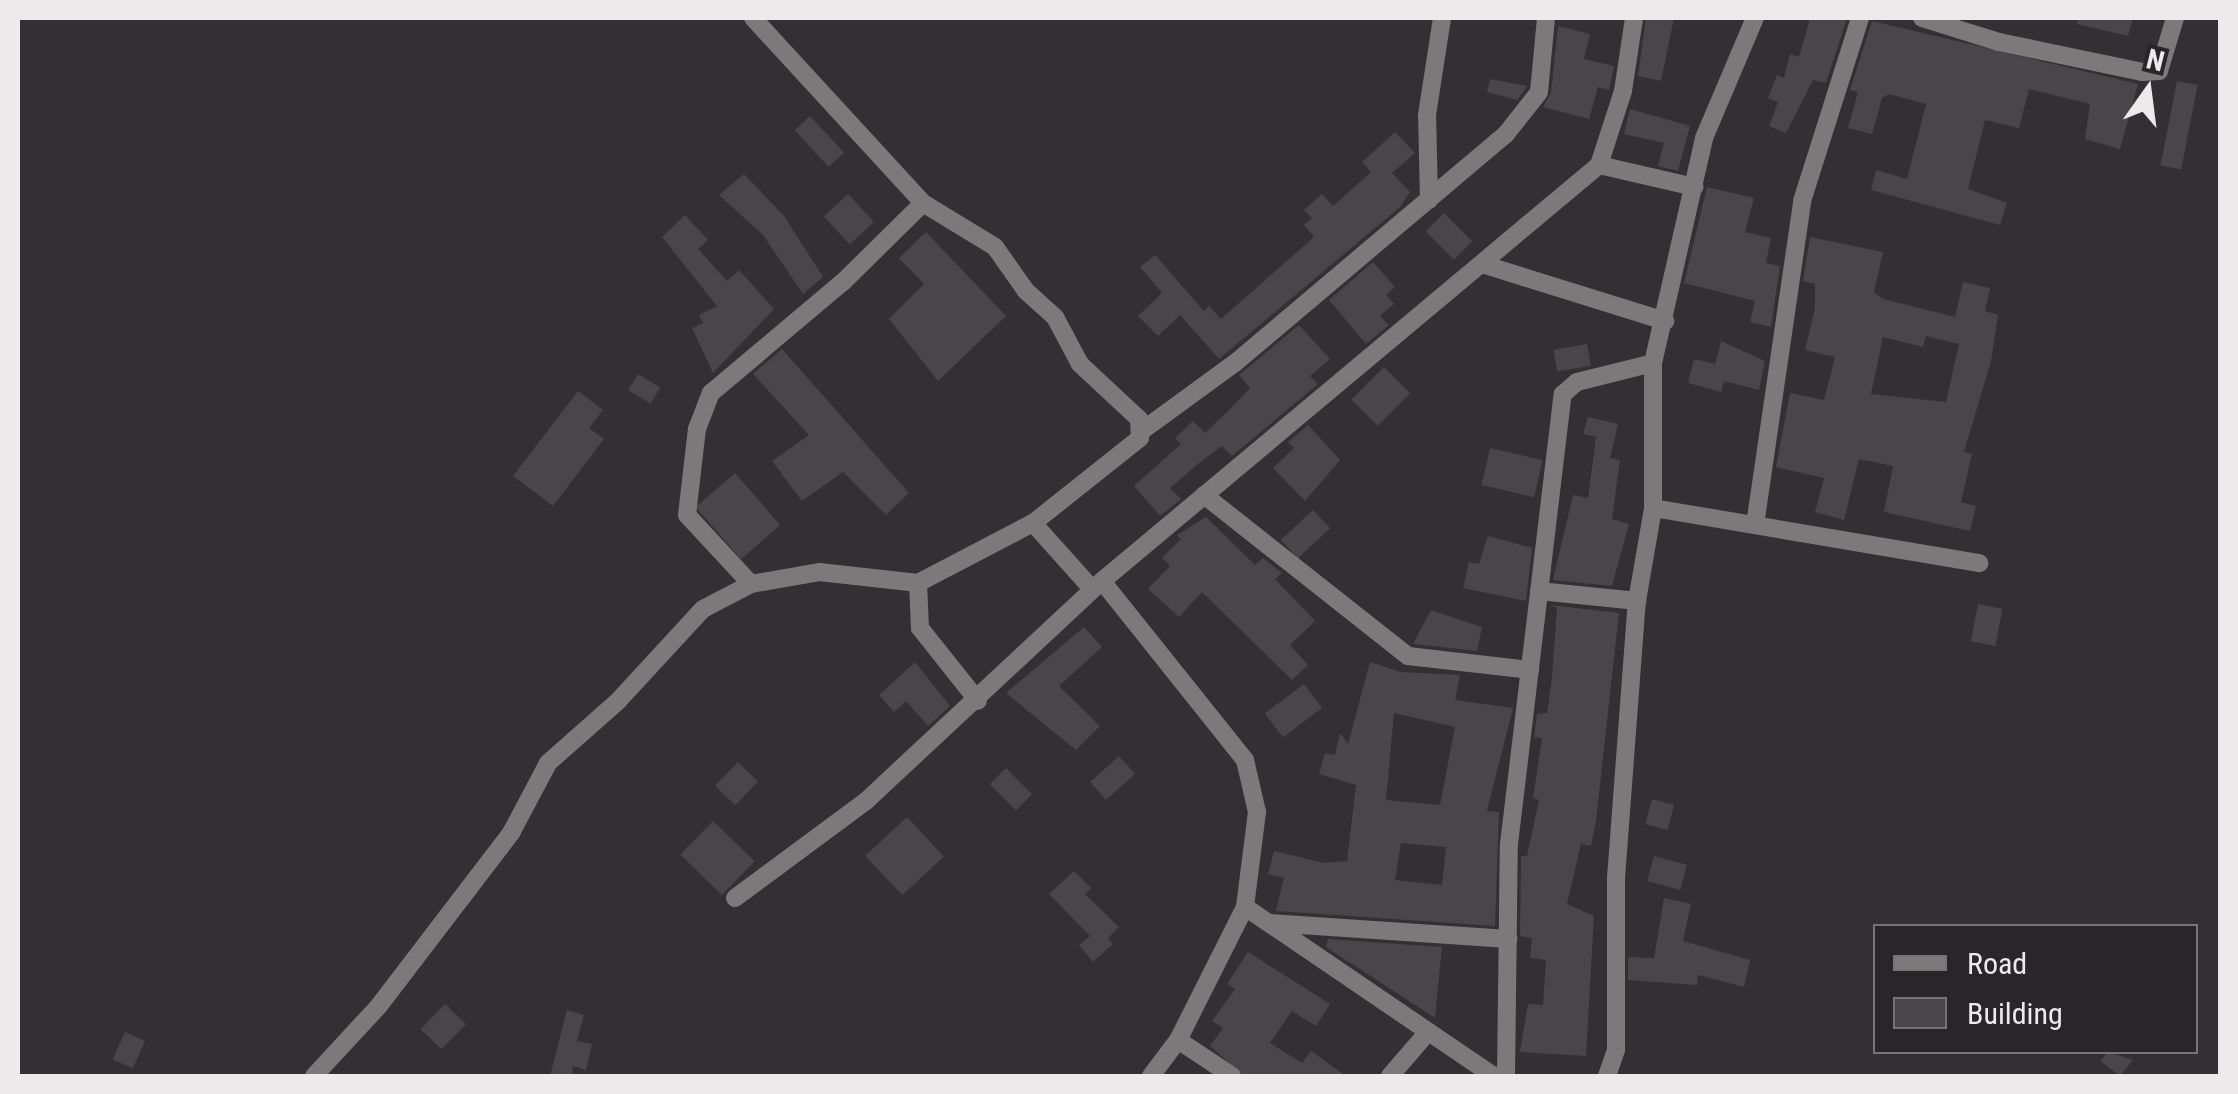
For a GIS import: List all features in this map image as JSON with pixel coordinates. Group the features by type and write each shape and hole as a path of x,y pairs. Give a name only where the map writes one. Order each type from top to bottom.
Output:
{"street":[{"path":"754,18 923,203 995,247 1026,291 1055,316 1080,364 1142,430"},
{"path":"1429,200 1426,115 1442,18"},
{"path":"314,1076 378,1007 511,833 548,763 618,702 704,609 751,584 820,572 918,583 1033,522 1097,477 1142,430 1235,364 1506,134 1539,92 1546,18"},
{"path":"735,898 866,801 978,701 1097,585 1599,165 1624,91 1634,18"},
{"path":"1607,1076 1616,1050 1616,878 1637,601 1653,508 1654,363 1704,138 1755,18"},
{"path":"1755,525 1802,201 1860,18"},
{"path":"1922,18 2142,72 2160,71 2175,18"},
{"path":"1599,165 1694,187"},
{"path":"751,584 687,515 697,429 711,393 843,282 923,203"},
{"path":"1482,264 1665,321"},
{"path":"1506,1076 1508,844 1563,394 1577,382 1654,363"},
{"path":"1204,495 1408,656 1530,670"},
{"path":"1653,508 1979,563"},
{"path":"1033,522 1097,585 1245,760 1257,812 1245,907 1178,1040 1152,1076"},
{"path":"918,583 920,628 978,701"},
{"path":"1539,591 1637,601"},
{"path":"1245,907 1494,1076"},
{"path":"1268,923 1508,939"},
{"path":"1390,1076 1428,1032"},
{"path":"1178,1040 1232,1076"}],"building":[{"path":"1646,18 1674,18 1661,81 1638,76"},
{"path":"1810,18 1847,18 1826,83 1813,80 1786,133 1769,126 1778,102 1768,98 1777,75 1784,78 1790,54 1799,57"},
{"path":"2078,18 2133,18 2128,36 2077,24"},
{"path":"1872,21 2138,84 2120,149 2085,139 2090,104 2029,89 2019,128 1985,120 1968,189 2007,203 2000,225 1871,190 1876,170 1907,179 1926,104 1889,94 1882,98 1872,134 1848,128 1858,92 1850,90"},
{"path":"1558,26 1590,34 1584,59 1614,66 1609,90 1598,87 1589,119 1543,107 1551,93"},
{"path":"1490,79 1527,87 1517,100 1487,92"},
{"path":"2177,81 2198,85 2181,169 2161,165"},
{"path":"1630,109 1690,126 1678,171 1658,166 1664,143 1624,134"},
{"path":"810,116 844,153 829,167 795,130"},
{"path":"1395,132 1415,153 1392,173 1410,192 1400,207 1219,359 1180,315 1158,336 1138,316 1162,293 1140,267 1155,255 1204,311 1209,306 1221,319 1314,237 1304,225 1312,218 1304,210 1322,194 1333,206 1371,172 1362,162"},
{"path":"744,174 784,216 823,277 803,294 763,235 719,195"},
{"path":"1707,187 1754,198 1745,232 1771,238 1766,263 1780,266 1771,327 1750,322 1755,301 1684,283"},
{"path":"848,194 874,222 850,244 824,217"},
{"path":"1444,213 1472,241 1454,260 1426,231"},
{"path":"685,215 708,240 698,249 727,281 739,270 774,309 713,373 692,328 703,323 699,315 717,306 662,237"},
{"path":"926,232 1006,316 938,381 889,319 924,284 899,258"},
{"path":"1810,237 1883,252 1874,292 1883,299 1955,317 1963,282 1990,288 1985,311 1998,315 1991,361 1964,452 1972,454 1961,502 1976,506 1970,531 1884,512 1893,466 1859,459 1844,520 1815,512 1824,478 1776,467 1790,393 1824,400 1835,357 1805,350 1815,308 1815,284 1803,281","holes":["1926,336 1959,344 1946,402 1871,394 1883,337 1923,347"]},
{"path":"1373,262 1395,287 1386,295 1394,304 1380,316 1389,325 1366,344 1329,300"},
{"path":"1299,325 1330,359 1310,376 1318,384 1232,456 1222,446 1199,463 1170,488 1181,499 1160,516 1134,486 1181,444 1175,438 1193,421 1205,433 1230,409 1250,388 1239,375"},
{"path":"1721,341 1765,361 1759,390 1724,381 1721,392 1688,383 1694,359 1715,364"},
{"path":"1587,344 1591,366 1557,372 1554,350"},
{"path":"782,349 909,493 886,515 843,472 802,501 772,461 809,435 753,374"},
{"path":"1384,367 1410,393 1378,426 1351,400"},
{"path":"638,374 660,387 651,404 628,390"},
{"path":"578,391 603,410 589,428 604,439 553,506 513,476"},
{"path":"1588,417 1618,424 1610,458 1620,460 1612,519 1629,524 1612,586 1553,580 1573,495 1588,498 1596,437 1583,434"},
{"path":"1308,425 1340,460 1305,501 1273,468 1294,448 1288,442"},
{"path":"1490,448 1543,460 1534,497 1481,485"},
{"path":"735,473 780,525 741,559 696,507"},
{"path":"1313,510 1330,528 1298,558 1281,540"},
{"path":"1206,517 1255,565 1263,558 1282,573 1275,579 1315,621 1290,645 1308,665 1292,680 1202,592 1179,617 1148,589 1170,566 1162,558 1181,539 1177,535"},
{"path":"1488,536 1532,548 1526,601 1463,588 1469,562 1479,564"},
{"path":"1978,604 2003,609 1995,646 1971,641"},
{"path":"1550,605 1619,613 1596,821 1591,846 1581,844 1567,904 1594,916 1586,1056 1520,1052 1528,1004 1543,1005 1546,960 1530,958 1532,938 1520,936 1521,856 1527,856 1539,800 1533,798 1542,738 1534,737 1537,714 1547,713 1552,678 1557,608"},
{"path":"1431,610 1482,627 1477,651 1413,644"},
{"path":"1084,627 1102,647 1059,686 1100,726 1076,750 1006,693"},
{"path":"915,662 950,706 928,726 906,701 894,712 879,695"},
{"path":"1370,662 1401,672 1460,675 1455,700 1513,708 1487,811 1499,812 1495,926 1276,911 1284,878 1268,874 1274,851 1324,863 1347,861 1356,785 1319,774 1325,753 1335,755 1340,733 1348,744","holes":["1394,713 1455,727 1440,805 1386,800","1401,843 1446,847 1442,885 1395,880"]},
{"path":"1304,684 1322,708 1283,737 1265,713"},
{"path":"1119,756 1135,774 1106,800 1090,782"},
{"path":"738,762 758,781 735,805 715,786"},
{"path":"1006,768 1032,794 1016,810 990,784"},
{"path":"1652,799 1674,805 1667,830 1645,824"},
{"path":"907,817 944,856 902,895 865,856"},
{"path":"713,821 755,861 722,895 680,855"},
{"path":"1654,856 1687,865 1680,890 1647,881"},
{"path":"1074,871 1091,888 1085,894 1119,927 1108,938 1113,944 1093,962 1079,945 1090,936 1049,894"},
{"path":"1664,898 1691,904 1683,941 1750,960 1744,987 1698,975 1697,985 1628,980 1628,957 1654,958"},
{"path":"1328,939 1442,947 1435,1018 1326,947"},
{"path":"1248,952 1330,1004 1316,1026 1292,1011 1270,1043 1302,1063 1311,1051 1346,1076 1244,1076 1210,1046 1223,1028 1212,1021 1235,989 1227,984"},
{"path":"445,1004 466,1024 442,1049 421,1029"},
{"path":"567,1010 584,1015 577,1041 592,1044 586,1070 573,1066 572,1076 550,1076"},
{"path":"125,1032 145,1041 133,1068 113,1059"},
{"path":"2106,1054 2133,1060 2120,1076 2100,1061"}]}
